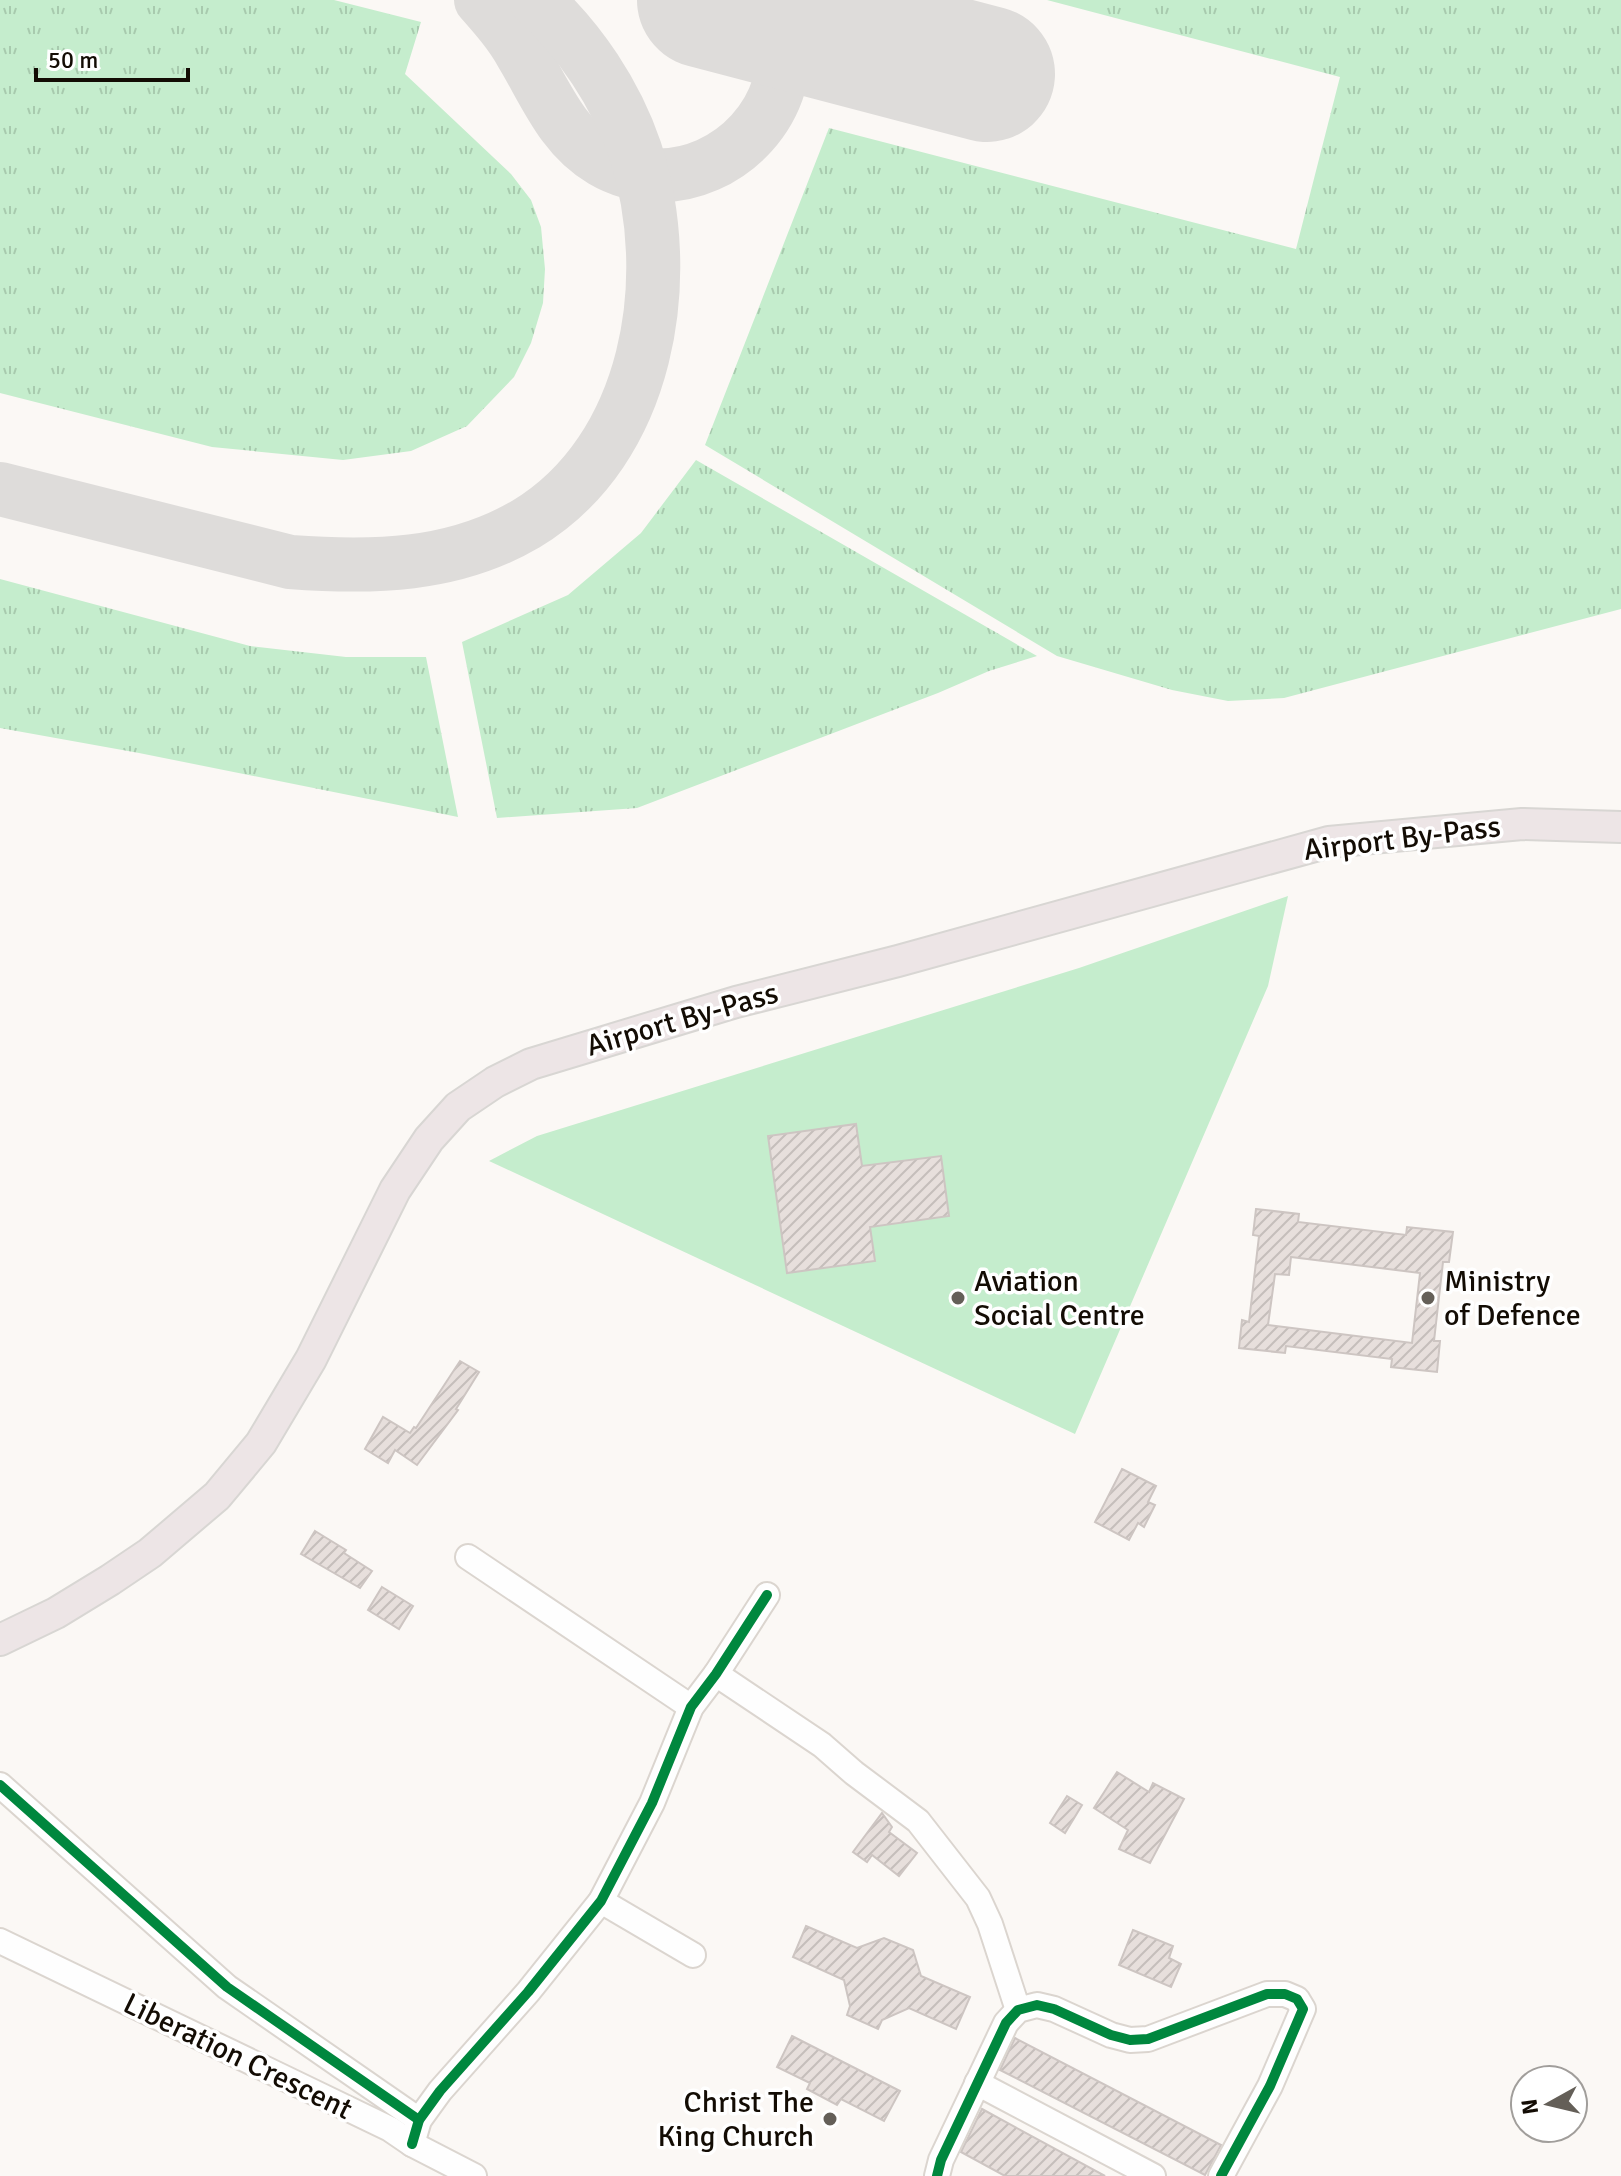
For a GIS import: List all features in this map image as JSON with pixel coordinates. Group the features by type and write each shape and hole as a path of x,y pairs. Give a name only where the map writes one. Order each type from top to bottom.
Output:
{"main road":[{"name":"Airport By-Pass","path":"0,1640 56,1613 110,1580 150,1553 217,1496 261,1443 311,1359 395,1190 429,1139 458,1107 495,1082 531,1064 736,1002 898,961 1329,842 1522,824 1621,827"}],"street":[{"path":"468,1557 691,1707"},
{"path":"0,1785 227,1987 416,2132 440,2091 528,1992 601,1901 652,1803 691,1707 767,1595"},
{"path":"716,1674 822,1745 918,1821 978,1898 990,1924 1018,2010"},
{"path":"601,1901 693,1955"},
{"name":"Liberation Crescent","path":"0,1941 390,2129 416,2132 474,2176"},
{"path":"937,2176 941,2160 1006,2023 1018,2010 1037,2005 1054,2009 1111,2035 1130,2040 1162,2036 1267,1994 1285,1994 1297,1999 1303,2009 1270,2086 1221,2176"},
{"path":"977,2083 1153,2176"}],"green space":[{"path":"0,0 334,0 421,22 405,74 511,174 531,200 541,227 545,269 543,303 531,343 514,377 467,426 411,451 343,460 212,447 0,393"},
{"path":"1047,0 1621,0 1621,609 1284,698 1228,701 1172,690 1057,656 705,445 829,128 1296,249 1340,77"},
{"path":"696,460 1037,656 989,671 637,808 497,818 462,642 568,595 641,533"},
{"path":"0,579 250,646 346,657 426,657 458,817 0,728"},
{"name":"Aviation Social Centre","path":"1288,896 1268,986 1075,1434 489,1161 537,1136 1079,968"}],"building":[{"path":"856,1124 862,1166 941,1156 949,1216 870,1227 875,1261 787,1273 768,1136"},
{"name":"Ministry of Defence","path":"1256,1209 1299,1214 1298,1222 1406,1235 1407,1227 1453,1232 1449,1262 1443,1262 1434,1341 1440,1341 1437,1372 1391,1367 1392,1359 1286,1346 1285,1353 1239,1348 1242,1320 1249,1322 1259,1236 1253,1235","holes":["1291,1257 1420,1273 1412,1343 1268,1325 1275,1274 1289,1275"]},
{"path":"460,1361 479,1372 458,1410 417,1465 395,1450 388,1463 365,1449 383,1417 410,1433 416,1428"},
{"path":"1122,1469 1156,1486 1148,1502 1155,1505 1144,1527 1138,1523 1129,1540 1095,1522"},
{"path":"315,1531 372,1571 360,1588 301,1554"},
{"path":"382,1587 413,1606 399,1629 368,1610"},
{"path":"1117,1772 1149,1792 1153,1783 1184,1799 1150,1863 1119,1849 1128,1830 1094,1808"},
{"path":"1067,1796 1082,1805 1065,1833 1050,1823"},
{"path":"882,1813 892,1827 889,1832 917,1853 899,1876 872,1855 867,1862 853,1852"},
{"path":"806,1926 857,1948 884,1938 913,1950 921,1976 970,1997 956,2029 909,2008 882,2020 878,2029 847,2015 850,2006 844,1980 793,1957"},
{"path":"1133,1930 1173,1946 1169,1958 1181,1964 1171,1987 1119,1965"},
{"path":"792,2036 900,2091 884,2121 841,2099 837,2105 807,2089 810,2083 777,2067"},
{"path":"1015,2038 1221,2145 1205,2175 1000,2070"},
{"path":"982,2109 1105,2176 1005,2176 961,2152"}],"taxiway":[{"path":"481,0 513,40 556,113 576,139 602,160 628,171 655,175 682,173 708,165 752,133 768,111 779,85 782,64 781,42 772,0"},
{"path":"0,489 290,562 351,565 441,557 470,549 526,524 568,492 601,452 626,407 642,357 651,305 653,252 647,200 635,150 618,109 582,50 536,0"}],"runway":[{"path":"705,0 987,74"}],"cycle path":[{"path":"412,2144 419,2120 440,2091 528,1992 601,1901 652,1803 691,1707 767,1595"},
{"path":"0,1785 227,1987 419,2120"},
{"path":"937,2176 941,2160 1006,2023 1018,2010 1037,2005 1054,2009 1111,2035 1130,2040 1148,2039 1267,1994 1285,1994 1297,1999 1303,2009 1270,2086 1221,2176"}],"place":[{"name":"Aviation Social Centre","path":"958,1298"},
{"name":"Ministry of Defence","path":"1428,1298"},
{"name":"Christ The King Church","path":"830,2119"}]}
